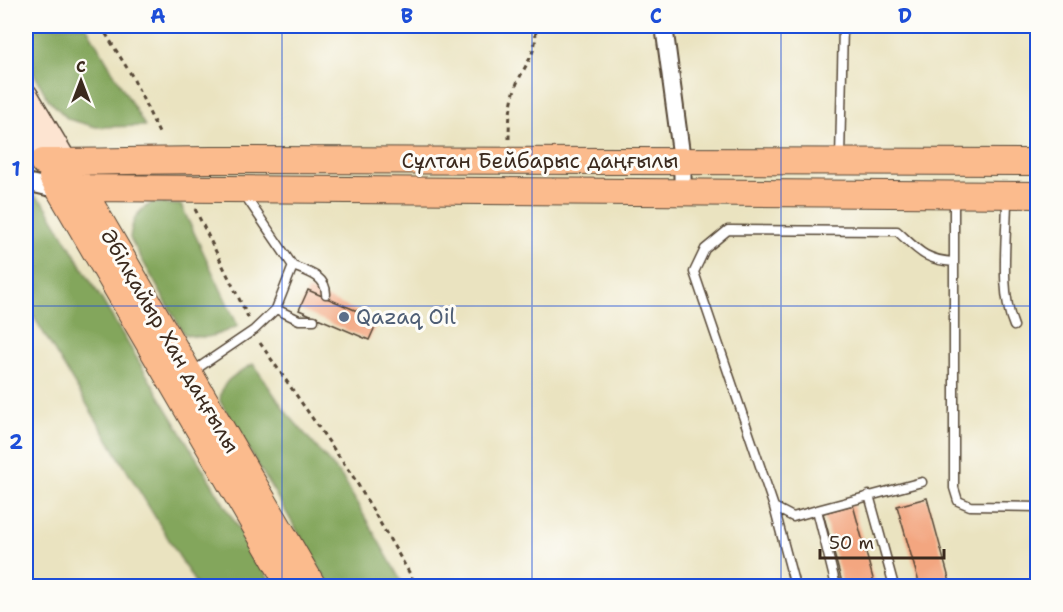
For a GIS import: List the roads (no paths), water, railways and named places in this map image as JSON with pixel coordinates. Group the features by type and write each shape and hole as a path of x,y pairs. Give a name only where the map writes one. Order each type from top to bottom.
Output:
{"main road":[{"name":"Сұлтан Бейбарыс даңғылы","path":"44,162 194,160 1038,162"},
{"name":"Әбілқайыр Хан даңғылы","path":"44,162 70,189 189,374 314,586"},
{"name":"Сұлтан Бейбарыс даңғылы","path":"70,189 1038,195"},
{"name":"Әбілқайыр Хан даңғылы","path":"70,189 290,586"}],"street":[{"path":"664,26 682,160 683,194"},
{"name":"Әбілқайыр Хан даңғылы","path":"26,96 44,162"},
{"name":"Әбілқайыр Хан даңғылы","path":"26,134 44,162"},
{"path":"26,182 70,189"}],"lane":[{"path":"840,161 843,26"},
{"path":"241,190 293,266 320,278 326,286 326,294"},
{"path":"954,194 954,488 958,501 970,506 1038,507"},
{"path":"1007,195 1005,293 1008,313 1014,326"},
{"path":"795,586 774,507 694,272 705,249 728,230 897,231 925,255 935,260 954,262"},
{"path":"189,374 254,330 276,309 293,266"},
{"path":"276,309 299,320 314,320"},
{"path":"774,507 793,517 922,482"},
{"path":"869,495 894,586"},
{"path":"817,510 836,586"}],"place":[{"name":"Qazaq Oil","path":"344,317"}]}
